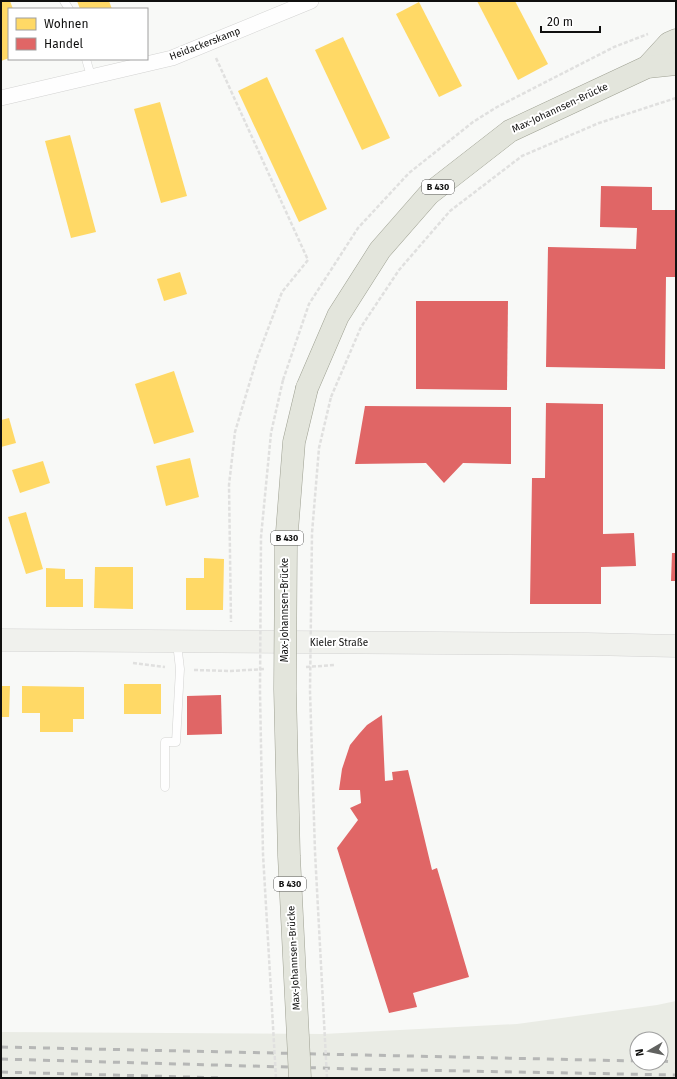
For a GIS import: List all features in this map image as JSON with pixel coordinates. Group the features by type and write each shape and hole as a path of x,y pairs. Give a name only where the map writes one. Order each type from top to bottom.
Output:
{"main road":[{"name":"Max-Johannsen-Brücke","path":"647,67 669,43 676,40"},
{"name":"Max-Johannsen-Brücke","path":"300,1078 289,856 285,689 286,544 294,442 307,388 338,316 380,250 429,194 510,131 647,67 676,64"},
{"name":"Kieler Straße","path":"1,640 588,644 676,646"}],"street":[{"name":"Heidackerskamp","path":"1,98 172,58 311,1"}],"lane":[{"path":"86,60 91,76"},
{"path":"165,787 165,742 176,742 180,669 177,642"}],"path":[{"path":"209,43 308,260 282,292 257,358 235,432 229,485 232,642"},
{"path":"328,1078 315,852 310,691 312,533 319,448 331,397 361,327 399,270 450,211 522,156 599,123 676,98"},
{"path":"130,663 180,669 231,671"},
{"path":"260,691 263,854 276,1078"}],"shaded area":[{"path":"676,1001 676,1078 1,1078 1,1032 323,1034 517,1024 657,1005"}],"building: Wohnen":[{"path":"1,1 10,1 13,8 8,8 8,58 1,61"},
{"path":"77,1 109,1 112,8 80,8"},
{"path":"477,1 515,1 548,64 518,80"},
{"path":"419,2 462,86 439,97 396,14"},
{"path":"343,37 390,138 362,150 315,50"},
{"path":"267,77 327,209 299,222 238,91"},
{"path":"160,102 187,196 161,203 134,109"},
{"path":"70,135 96,232 71,238 45,141"},
{"path":"180,272 187,294 164,301 157,279"},
{"path":"174,371 194,432 154,444 135,384"},
{"path":"9,418 16,443 1,447 1,420"},
{"path":"190,458 199,497 166,506 156,466"},
{"path":"43,461 50,483 20,493 12,470"},
{"path":"26,512 43,569 26,574 8,517"},
{"path":"204,558 224,559 223,610 186,610 186,578 204,578"},
{"path":"95,567 133,567 133,609 94,608"},
{"path":"46,568 65,569 65,579 83,579 83,607 46,607"},
{"path":"124,684 161,684 161,714 124,714"},
{"path":"1,686 10,686 9,717 1,717"},
{"path":"22,686 84,687 84,719 73,719 73,732 40,732 40,713 22,713"}],"building: Handel":[{"path":"601,186 652,187 652,210 676,210 676,277 666,277 665,369 546,367 548,247 636,249 637,228 600,227"},
{"path":"416,301 508,301 507,390 416,389"},
{"path":"546,403 603,404 603,534 634,533 636,566 601,567 601,604 530,604 532,478 545,478"},
{"path":"365,406 511,407 511,464 463,463 444,483 426,463 355,464"},
{"path":"672,553 676,553 676,581 671,581"},
{"path":"221,695 222,734 187,735 187,696"},
{"path":"382,715 385,781 393,780 392,772 408,770 432,870 437,868 469,977 413,993 417,1007 389,1013 337,848 358,820 350,808 361,803 360,790 339,790 342,769 350,745 367,725"}],"railway":[{"path":"1,1047 629,1061"},
{"path":"1,1059 357,1069 676,1075"},
{"path":"669,1062 676,1062"},
{"path":"1,1072 224,1078"}]}
